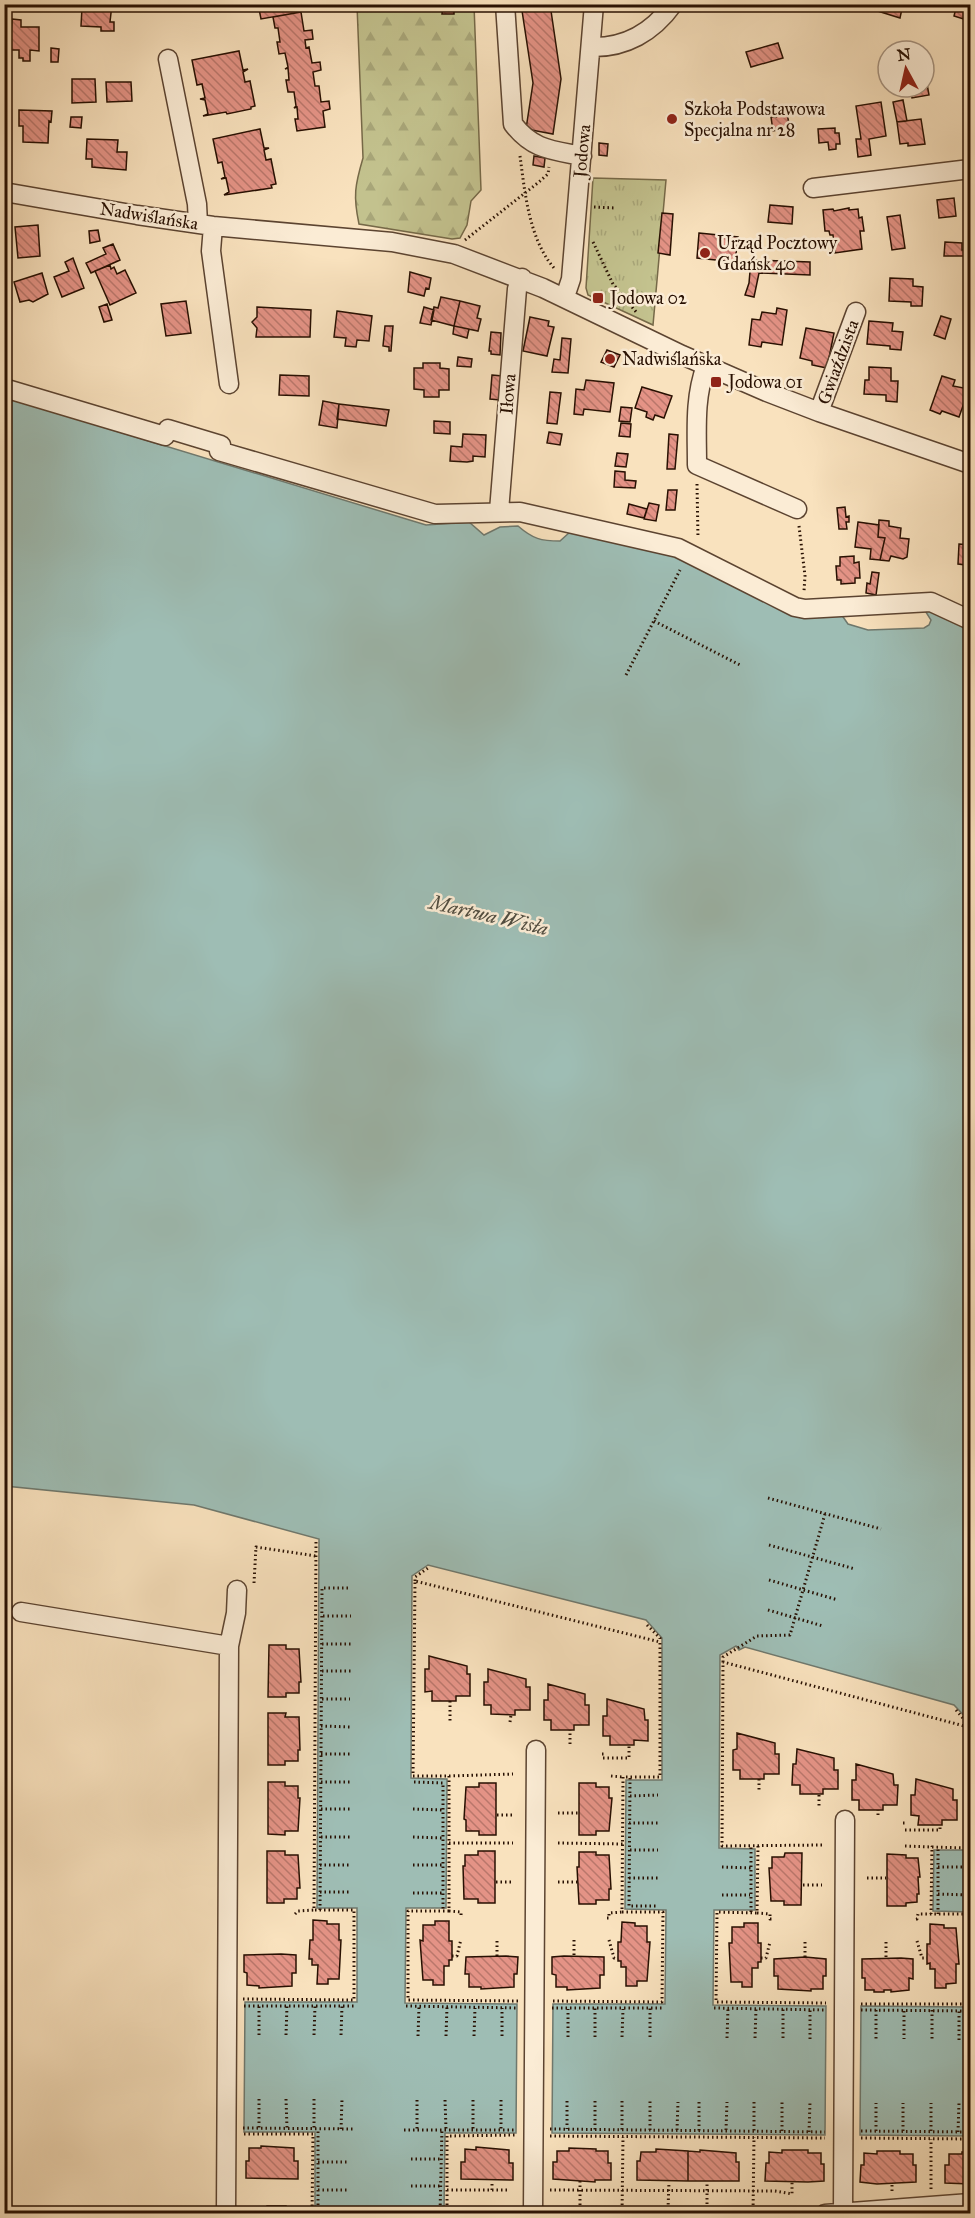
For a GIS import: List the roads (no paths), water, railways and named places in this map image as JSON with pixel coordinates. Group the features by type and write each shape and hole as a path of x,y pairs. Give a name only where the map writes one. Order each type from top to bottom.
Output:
{"street":[{"path":"505,4 513,124 522,136 540,148 582,156"},
{"name":"Jodowa","path":"565,297 572,279 594,4"},
{"path":"591,47 602,48 624,44 649,30 665,16 673,4"},
{"path":"168,59 197,204 206,225 212,251 228,384"},
{"path":"813,188 970,169"},
{"name":"Nadwiślańska","path":"4,192 206,225 392,242 454,254 522,278 706,366 819,412 970,464"},
{"name":"Iłowa","path":"499,511 517,288 522,278"},
{"name":"Gwiaździsta","path":"819,412 856,312"},
{"path":"706,366 699,383 697,465 797,509"},
{"path":"4,388 165,436 168,429 221,445 219,451 435,514 520,512 678,548 795,607 931,602 970,620"},
{"path":"226,2214 229,1646 236,1613 246,1587"},
{"path":"21,1612 229,1646"},
{"path":"533,2214 536,1750"},
{"path":"845,1820 834,2212 970,2203"}],"water":[{"name":"Martwa Wisła","path":"4,397 426,525 469,522 484,535 500,527 518,526 528,534 542,540 553,541 560,541 570,532 674,554 841,614 848,624 868,630 924,628 931,620 924,609 929,609 970,629 970,1722 954,1705 745,1647 739,1650 736,1646 720,1655 719,1848 755,1849 755,1910 714,1910 713,2005 826,2006 825,2135 552,2133 553,2004 665,2004 666,1910 625,1909 626,1780 662,1780 662,1638 646,1620 428,1565 412,1576 411,1778 447,1779 446,1908 406,1908 405,2003 517,2004 516,2133 445,2133 444,2213 315,2214 315,2132 244,2132 245,2002 357,2002 357,1908 317,1908 319,1539 194,1505 5,1486"},
{"path":"934,1850 970,1850 970,1912 933,1911"},
{"path":"861,2006 970,2007 970,2136 860,2135"}],"place":[{"name":"Szkoła Podstawowa Specjalna nr 28","path":"672,119"},
{"name":"Urząd Pocztowy Gdańsk 40","path":"705,253"},
{"name":"Jodowa 02","path":"598,298"},
{"name":"Nadwiślańska","path":"610,359"},
{"name":"Jodowa 01","path":"716,382"}]}
